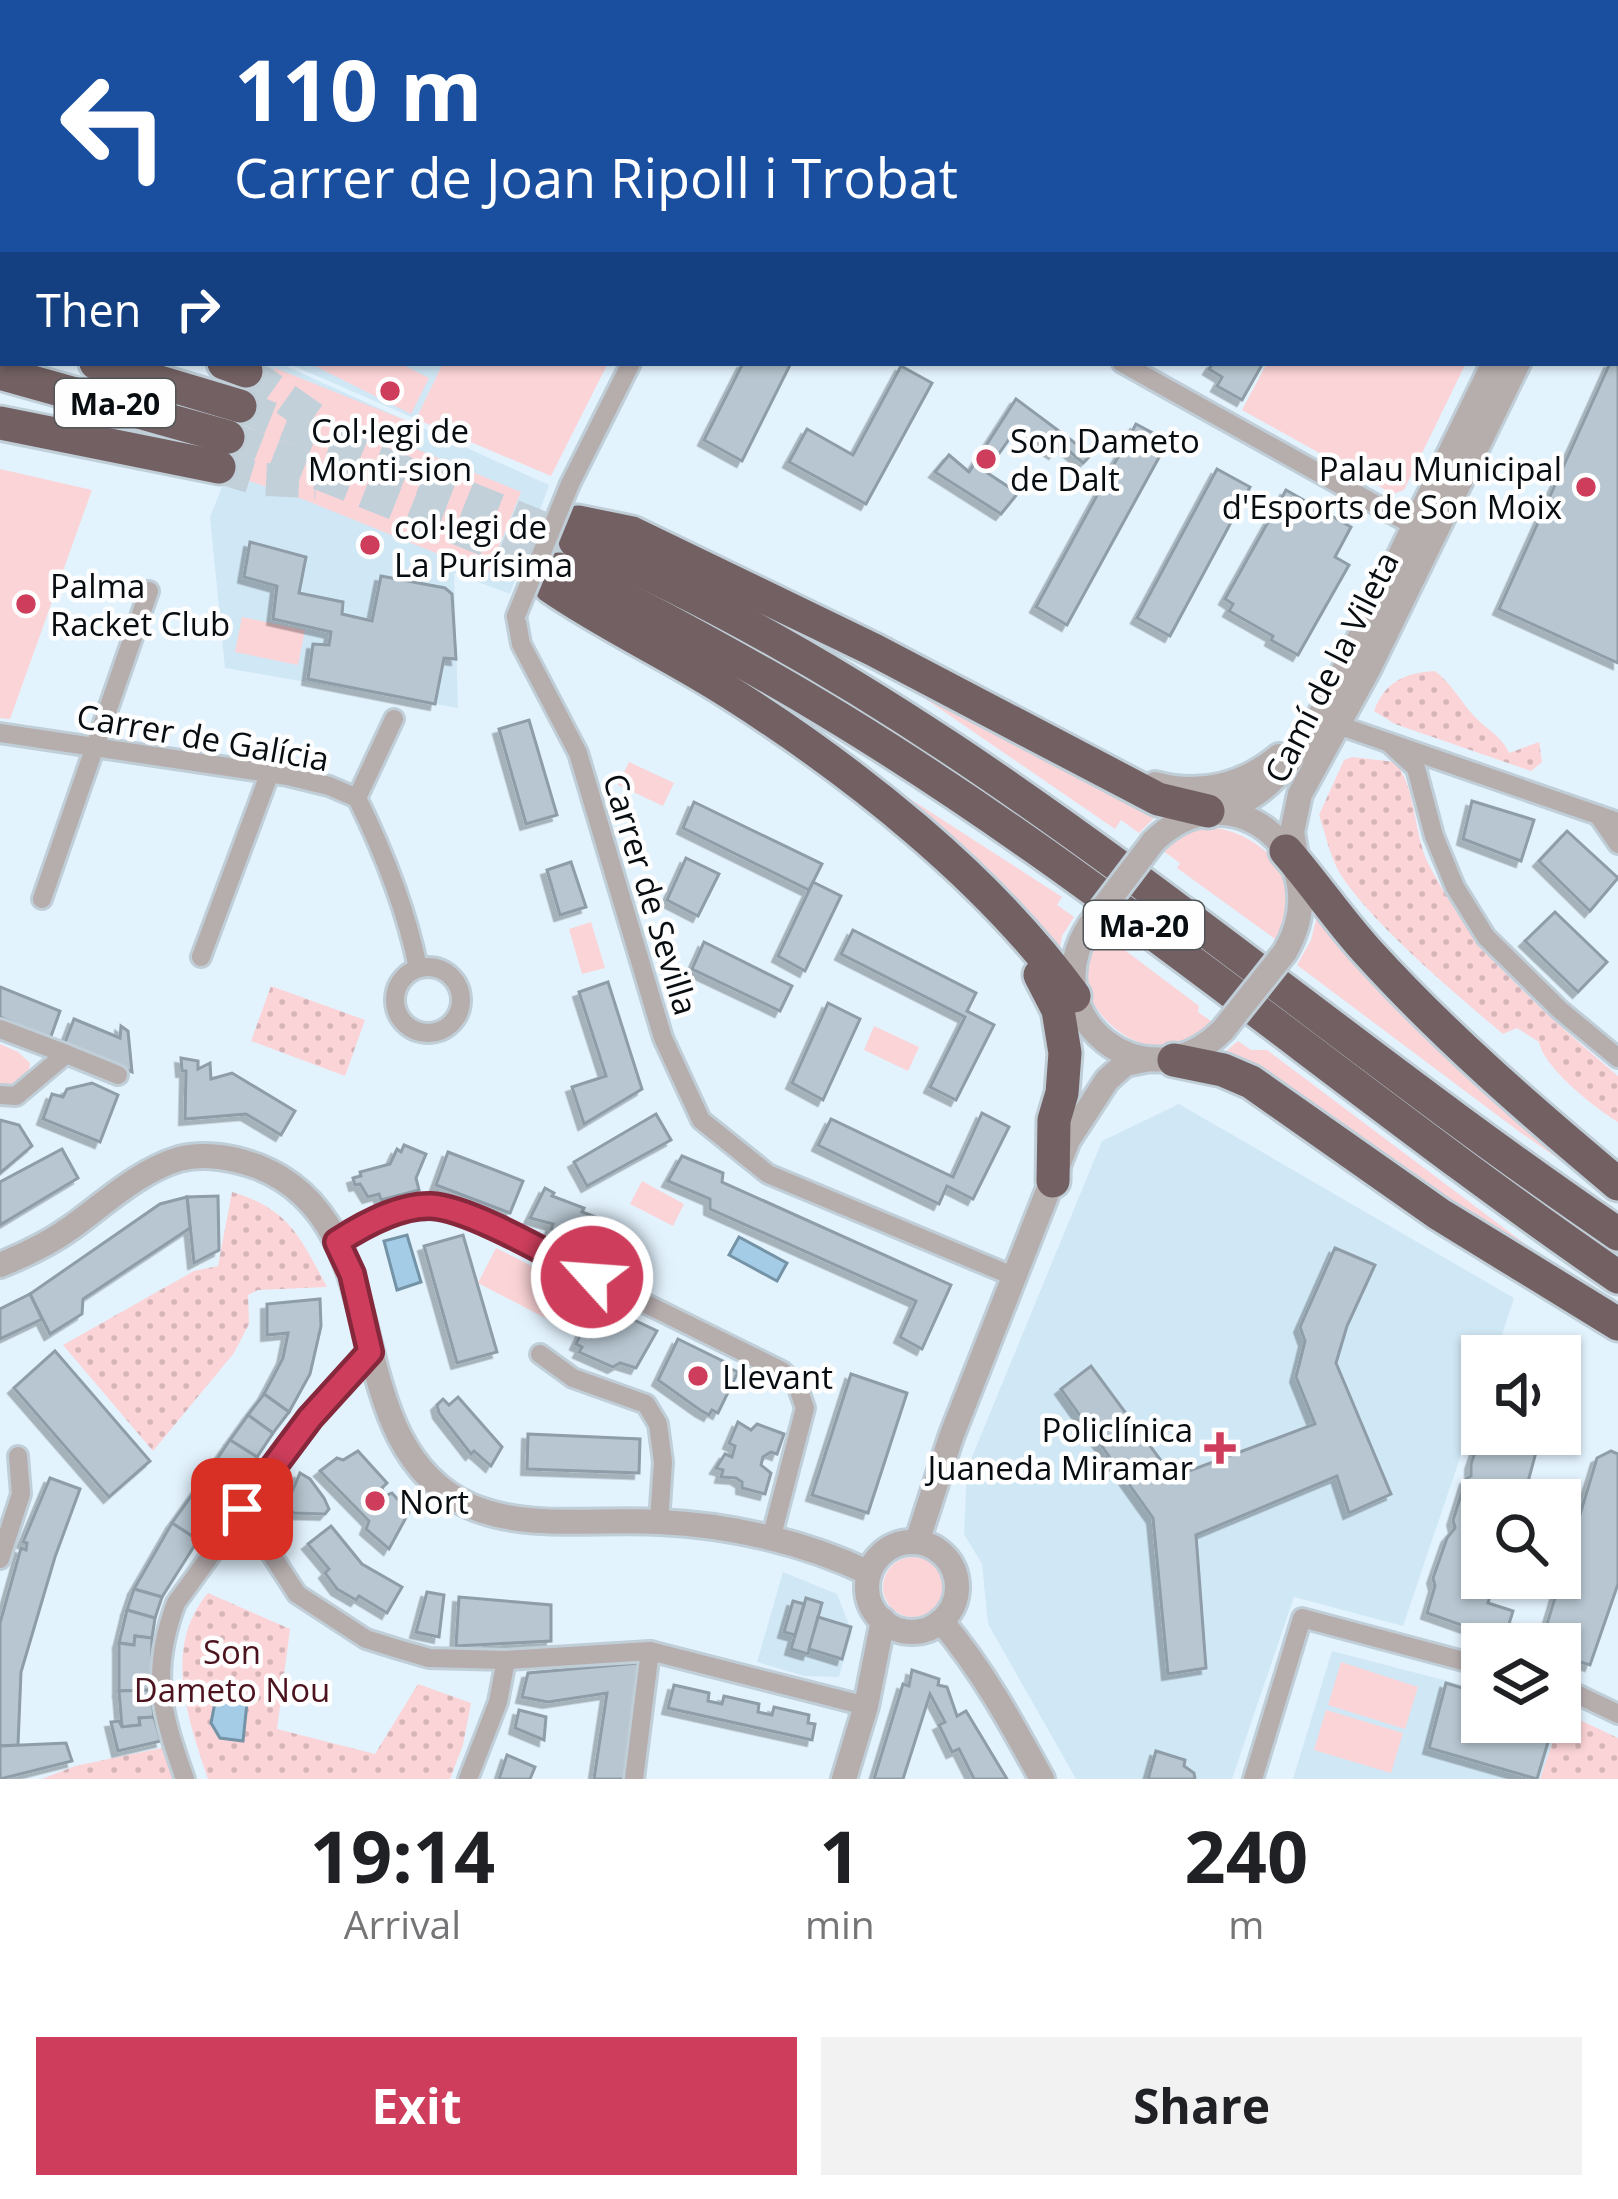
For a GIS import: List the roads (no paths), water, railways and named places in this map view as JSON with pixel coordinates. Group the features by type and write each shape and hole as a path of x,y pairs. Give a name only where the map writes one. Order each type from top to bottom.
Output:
{"highway":[{"name":"Ma-20","path":"101,366 229,437"},
{"name":"Ma-20","path":"0,373 229,437"},
{"path":"0,423 229,437"},
{"path":"1075,999 1024,935 866,790 773,721 602,622 566,555 632,533 874,650 1158,799 1213,811"},
{"name":"Ma-20","path":"566,555 680,591 807,661 1030,802 1618,1234"},
{"name":"Ma-20","path":"566,555 944,784 1093,887 1618,1277"},
{"path":"939,854 1021,948 1058,1010 1065,1066 1054,1120 1052,1181"},
{"path":"1294,864 1404,989 1490,1073 1618,1184"},
{"path":"1160,1060 1237,1075 1439,1214 1618,1324"}],"street":[{"name":"Carrer de Sevilla","path":"629,366 570,484 516,616 521,644 578,753 662,1038 701,1120 768,1174 1015,1277"},
{"path":"1132,366 1167,376 1414,526"},
{"name":"Camí de la Vileta","path":"1213,811 1249,798 1274,779 1312,726 1493,366"},
{"name":"Camí de la Vileta","path":"1294,864 1295,809 1308,776 1516,366"},
{"path":"41,898 149,590"},
{"path":"357,798 394,719"},
{"path":"1338,724 1608,818 1618,844"},
{"path":"1069,752 1086,753 1162,786 1213,788 1259,772 1312,726"},
{"name":"Carrer de Galícia","path":"0,734 268,775 329,786 357,798 395,885 418,968"},
{"path":"1389,743 1416,768 1434,836 1455,887 1486,937 1560,1010 1618,1058"},
{"path":"201,957 268,775"},
{"path":"917,1542 951,1437 1068,1140 1107,1079 1124,1064 1199,1051 1223,1030 1285,952 1302,912 1294,864 1257,825 1213,811 1178,823 1154,842 1090,925 1076,953 1080,1040 1068,1140"},
{"path":"1075,999 1109,1045 1160,1060"},
{"path":"0,1029 118,1075"},
{"path":"0,1095 16,1096 66,1054"},
{"path":"1068,1140 1122,1084 1145,1073 1179,1071 1234,1084 1322,1142 1360,1160"},
{"path":"0,1265 68,1230 147,1173 179,1159 206,1156 244,1161 284,1180 308,1202 337,1242 352,1274 370,1352 400,1437 416,1466 441,1490 473,1507 512,1519 659,1522 771,1539 869,1573"},
{"path":"337,1242 372,1220 430,1206 462,1214 782,1371 797,1384 805,1408 771,1539"},
{"path":"184,1779 158,1684 165,1633 191,1578 310,1418 370,1352"},
{"path":"540,1354 573,1378 646,1404 658,1424 663,1462 659,1522"},
{"path":"0,1559 21,1493 18,1456"},
{"path":"242,1509 297,1594 366,1639 429,1658 506,1660 650,1651 866,1706"},
{"path":"917,1542 944,1554 952,1566 956,1596 941,1621 930,1628 905,1631 883,1620 869,1599 869,1573 887,1549 917,1542"},
{"path":"1253,1779 1302,1618 1461,1660"},
{"path":"844,1779 866,1706 883,1620"},
{"path":"941,1621 994,1695 1042,1779"},
{"path":"634,1779 650,1651"},
{"path":"468,1779 498,1702 506,1660"},
{"path":"1581,1696 1618,1714"}],"water":[{"path":"407,1235 421,1282 397,1290 384,1241"},
{"path":"739,1237 787,1263 777,1281 729,1255"},
{"path":"217,1692 247,1703 243,1741 220,1738 211,1723"}],"tunnel":[{"path":"246,371 325,427"},
{"path":"240,406 575,541"},
{"path":"228,437 559,569"},
{"path":"219,467 258,479 316,482"}],"place":[{"name":"Col·legi de Monti-sion","path":"390,391"},
{"name":"Son Dameto de Dalt","path":"986,459"},
{"name":"Palau Municipal d'Esports de Son Moix","path":"1586,487"},
{"name":"col·legi de La Purísima","path":"370,545"},
{"name":"Palma Racket Club","path":"26,604"},
{"name":"Llevant","path":"698,1376"},
{"name":"Policlínica Juaneda Miramar","path":"1220,1448"},
{"name":"Nort","path":"375,1501"}],"park label":[{"name":"Son Dameto Nou","path":"232,1670"}]}
